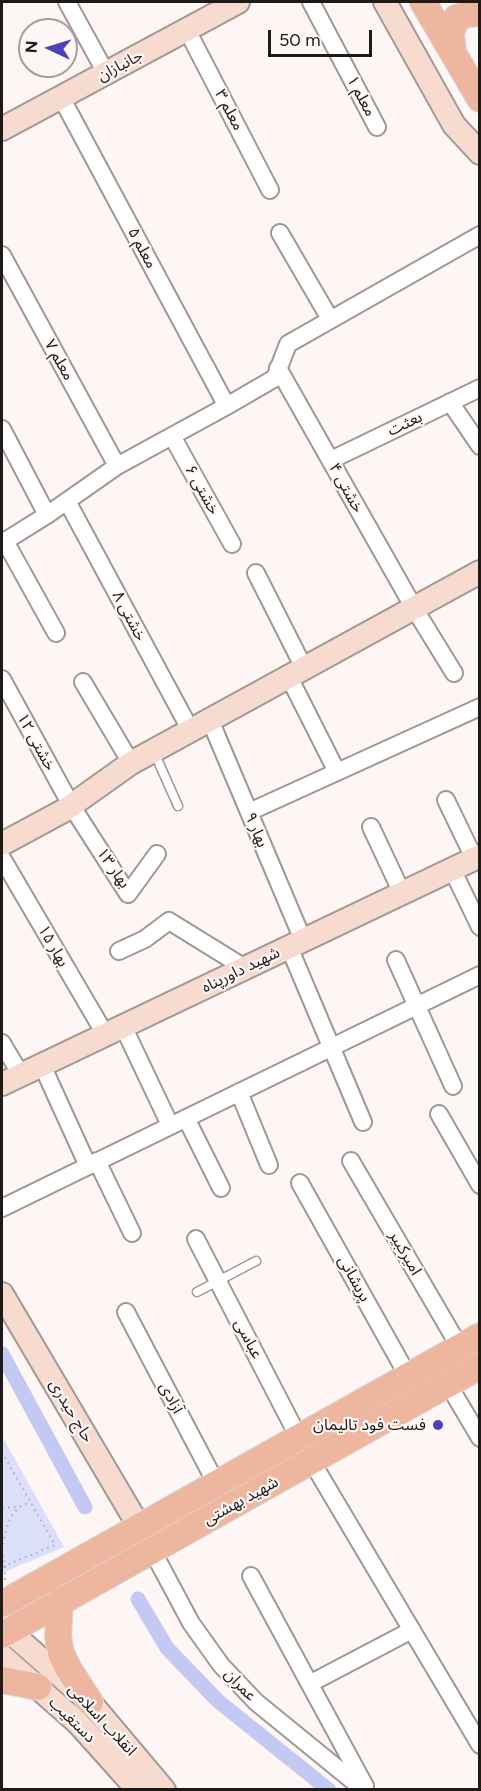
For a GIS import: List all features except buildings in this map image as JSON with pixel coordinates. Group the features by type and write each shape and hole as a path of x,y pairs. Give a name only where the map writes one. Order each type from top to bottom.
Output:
{"main road":[{"path":"423,2 480,99"},
{"path":"453,52 452,34 456,18 480,13"},
{"name":"شهید بهشتی","path":"8,1597 140,1528 469,1341"},
{"name":"شهید بهشتی","path":"4,1630 312,1462 480,1366"},
{"path":"60,1601 58,1636 61,1653 90,1702"},
{"path":"2,1680 38,1687"}],"street":[{"path":"67,2 106,73"},
{"name":"جانبازان","path":"2,129 187,30 209,9 238,2"},
{"name":"معلم ۱","path":"312,2 377,127"},
{"path":"385,2 480,170"},
{"name":"معلم ۳","path":"187,30 270,190"},
{"name":"معلم ۵","path":"61,97 224,403"},
{"path":"454,125 480,153"},
{"path":"280,233 330,319"},
{"path":"56,633 3,542 117,466 172,436 224,403 275,378 288,344 480,235"},
{"name":"معلم ۷","path":"2,255 117,466"},
{"name":"خشتی ۴","path":"278,368 414,608 454,673"},
{"name":"بعثت","path":"331,460 480,388"},
{"path":"450,402 480,446"},
{"path":"2,429 46,515"},
{"name":"خشتی ۶","path":"172,436 232,544"},
{"name":"خشتی ۸","path":"67,501 200,725"},
{"path":"2,844 72,805 131,763 480,572"},
{"path":"256,573 337,772"},
{"name":"خشتی ۱۲","path":"2,679 72,805"},
{"path":"83,682 131,763"},
{"path":"249,812 480,706"},
{"name":"بهار ۹","path":"200,725 249,812 331,1047 363,1122"},
{"path":"446,800 477,857"},
{"name":"بهار ۱۳","path":"72,805 128,894 157,854"},
{"path":"371,827 402,893"},
{"name":"شهید داورپناه","path":"11,1080 477,857"},
{"name":"بهار ۱۵","path":"2,858 114,1030 170,1125"},
{"path":"452,869 480,927"},
{"path":"119,951 145,939 169,921 246,968"},
{"path":"396,960 453,1086"},
{"path":"2,1208 480,975"},
{"path":"2,1043 11,1080"},
{"path":"42,1065 92,1163 132,1233"},
{"path":"239,1092 269,1165"},
{"path":"439,1114 480,1185"},
{"path":"186,1118 221,1188"},
{"name":"امیرکبیر","path":"351,1161 469,1341"},
{"name":"پریشانی","path":"300,1183 408,1376"},
{"name":"عباسی","path":"196,1239 300,1438"},
{"name":"حاج حیدری","path":"2,1294 140,1528"},
{"name":"آزادی","path":"126,1312 217,1485"},
{"path":"448,1384 480,1438"},
{"path":"312,1462 480,1745"},
{"name":"عمران","path":"152,1550 191,1623 221,1665 256,1702 365,1790"},
{"path":"251,1576 311,1683 365,1790"},
{"name":"انقلاب اسلامی","path":"4,1630 90,1702 164,1790"},
{"path":"311,1683 412,1630"},
{"name":"دستغیب","path":"2,1656 78,1723 138,1790"}],"lane":[{"path":"153,751 178,806"},
{"path":"197,1292 256,1261"}],"path":[{"path":"2,1452 55,1545 3,1567 2,1550 5,1534 10,1518 19,1506"},
{"path":"2,1508 30,1502"}],"shaded area":[{"path":"2,1436 64,1547 2,1573"}],"waterway":[{"path":"2,1354 85,1507"},
{"path":"138,1599 167,1648 218,1701 329,1790"}],"place":[{"name":"فست فود تالیمان","path":"438,1425"}]}
